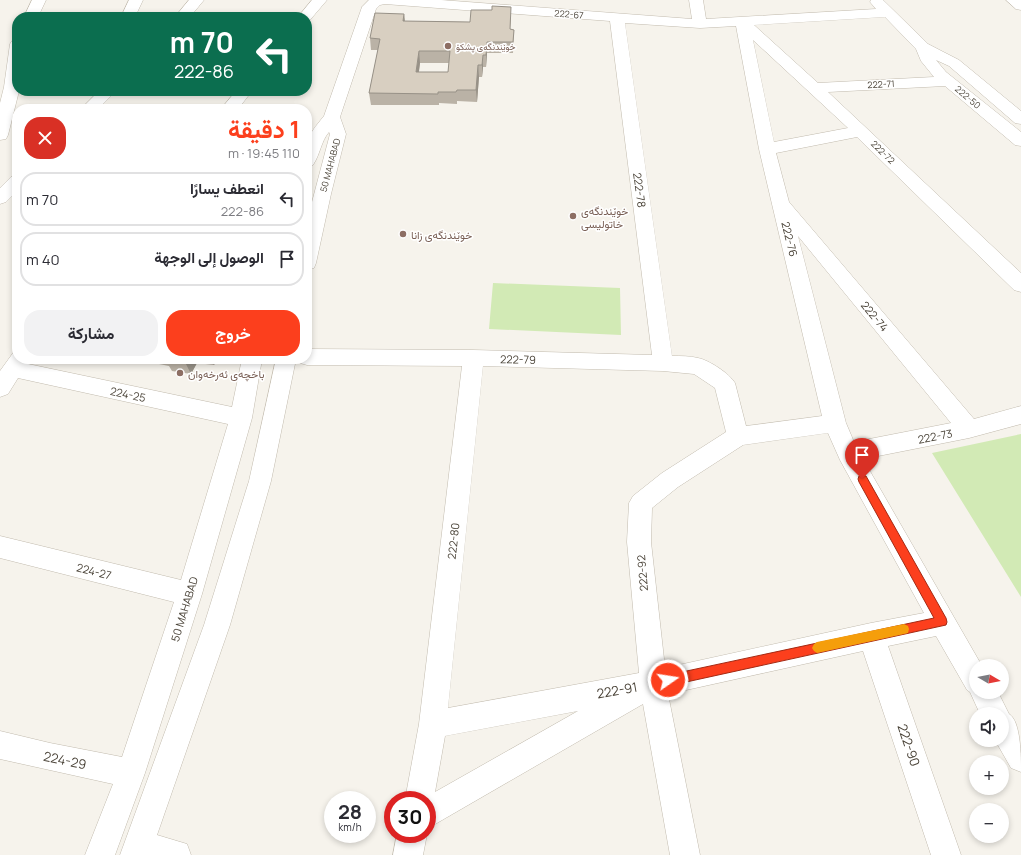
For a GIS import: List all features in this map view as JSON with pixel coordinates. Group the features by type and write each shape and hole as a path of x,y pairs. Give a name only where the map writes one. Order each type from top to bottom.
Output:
{"street":[{"path":"33,12 39,0"},
{"path":"130,12 136,0"},
{"path":"187,12 198,0"},
{"path":"310,12 320,0"},
{"name":"222-67","path":"332,117 369,7 375,2 385,0 572,7 617,18 700,24 887,13"},
{"path":"696,0 700,24"},
{"name":"222-50","path":"875,0 923,47 954,63 1017,112"},
{"path":"1013,0 1021,6"},
{"name":"222-78","path":"617,18 663,363"},
{"name":"222-72","path":"742,22 861,131 1021,285"},
{"name":"222-76","path":"742,22 767,149 835,423 848,453 969,668"},
{"path":"0,45 12,44"},
{"name":"222-50","path":"923,47 929,61 949,81 1021,141"},
{"name":"222-71","path":"814,88 949,81"},
{"path":"0,135 12,87"},
{"path":"94,104 102,96"},
{"path":"232,104 240,96"},
{"name":"50 MAHABAD","path":"312,149 318,134 332,117"},
{"name":"50 MAHABAD","path":"312,240 322,194 338,134 332,117"},
{"path":"767,149 861,131"},
{"path":"0,198 12,186"},
{"path":"0,201 12,200"},
{"name":"222-74","path":"781,202 969,429"},
{"name":"222-79","path":"312,357 473,358 663,363 698,366 724,383 738,436"},
{"name":"222-80","path":"421,791 433,724 473,358"},
{"path":"0,388 17,364"},
{"name":"224-25","path":"17,364 242,418"},
{"name":"50 MAHABAD","path":"100,855 131,773 189,594 242,418 251,364"},
{"path":"176,855 137,850 217,625 260,481 285,364"},
{"name":"222-73","path":"848,453 969,429 1021,415"},
{"name":"222-92","path":"685,855 652,684 639,542 641,503 670,480 738,436 835,423"},
{"name":"224-27","path":"0,548 189,594"},
{"name":"222-91","path":"433,724 652,684 942,622"},
{"name":"222-90","path":"871,636 946,855"},
{"path":"436,808 652,684"},
{"path":"1009,737 1021,758"},
{"name":"224-29","path":"0,745 50,757 131,773"},
{"path":"408,855 410,843"}],"green space":[{"path":"493,283 620,288 621,335 489,329"},
{"path":"1021,434 1021,597 932,453"}],"building":[{"path":"492,6 511,7 510,29 514,30 513,42 487,42 486,55 483,55 482,65 478,65 476,90 438,92 438,94 369,93 380,39 370,38 375,13 404,14 403,21 470,22 471,10 492,10","holes":["419,51 450,51 448,72 416,72"]}],"slow traffic":[{"path":"817,648 904,629"}],"place":[{"name":"خوێندنگەی پشکۆ","path":"448,46"},
{"name":"خوێندنگەی خاتولیسی","path":"573,216"},
{"name":"خوێندنگەی زانا","path":"403,234"},
{"name":"باخچەی ئەرخەوان","path":"180,373"}],"route":[{"path":"668,680 942,622 862,479"}]}
